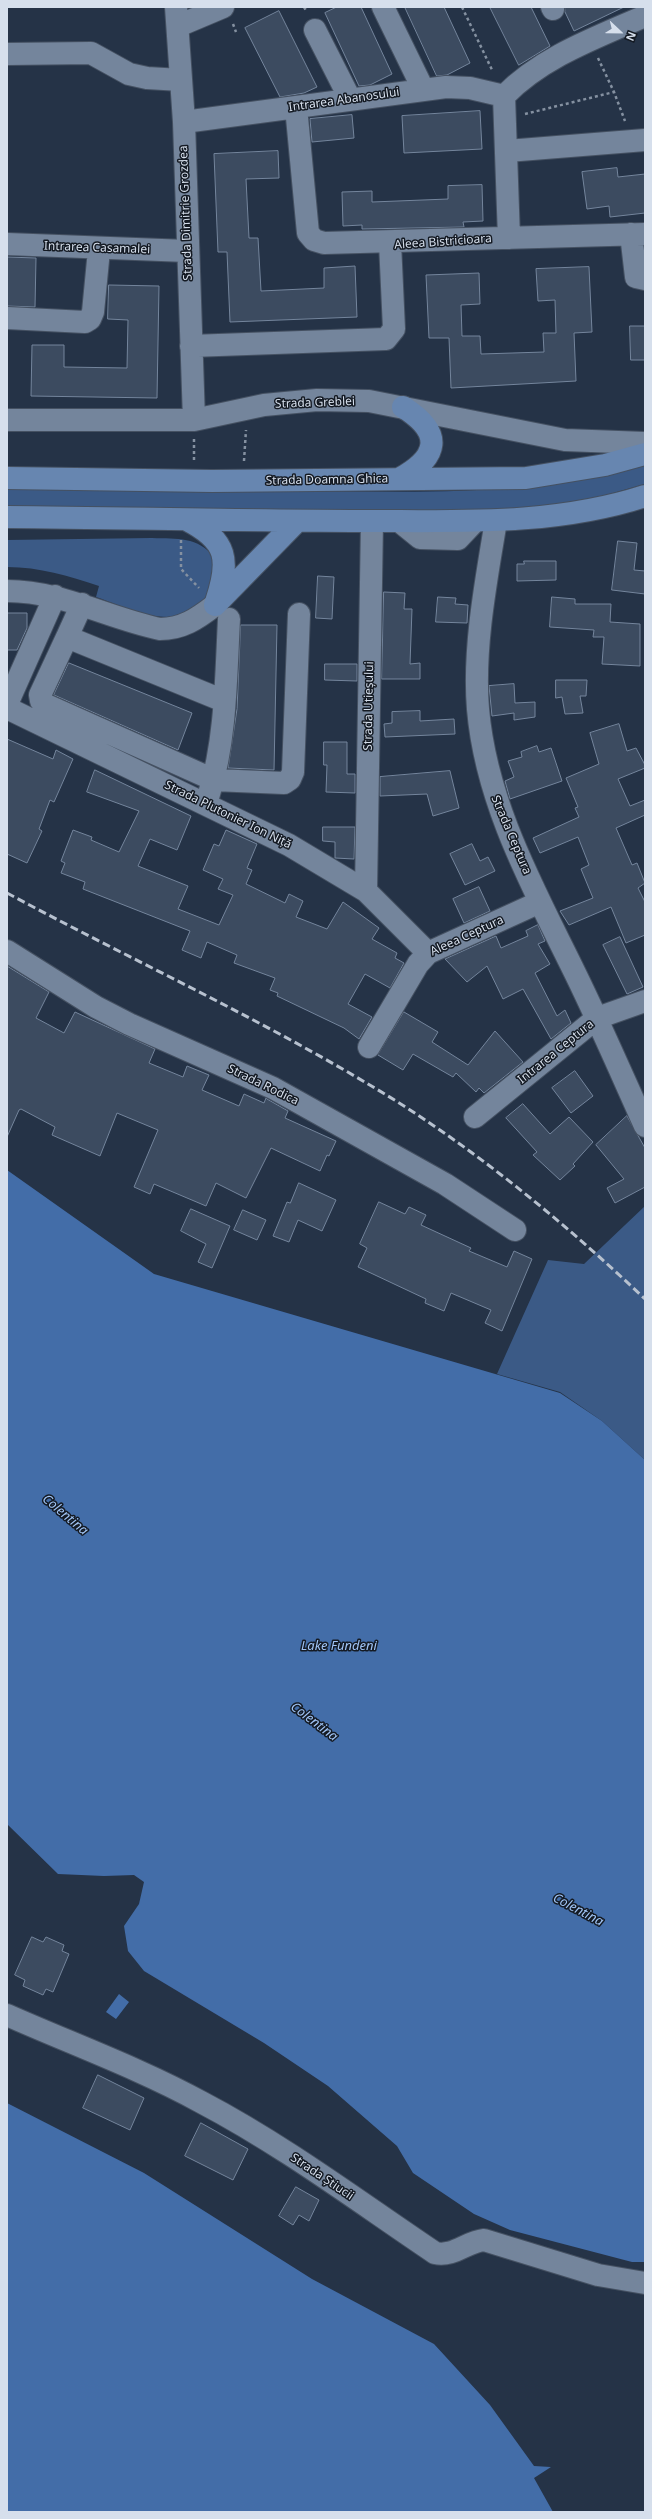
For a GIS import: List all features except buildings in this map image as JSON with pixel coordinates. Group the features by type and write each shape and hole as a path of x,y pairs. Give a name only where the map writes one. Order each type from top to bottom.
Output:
{"main road":[{"path":"399,479 418,469 425,461 431,440 422,420 403,408"},
{"name":"Strada Doamna Ghica","path":"7,478 243,481 526,478 605,465 645,454"},
{"path":"7,517 297,521 496,521 559,515 645,496"},
{"path":"183,519 209,533 222,551 224,573 222,612"},
{"path":"222,612 297,521"}],"street":[{"path":"177,16 223,7"},
{"path":"383,7 424,89"},
{"name":"Strada Dimitrie Grozdea","path":"177,16 184,122 190,346 194,420"},
{"path":"509,238 504,96 529,73 589,41 645,16"},
{"path":"316,30 350,99"},
{"path":"7,54 91,53 129,74 147,78 181,80"},
{"name":"Intrarea Abanosului","path":"184,122 446,86 470,88 504,96"},
{"path":"296,107 308,233 314,240 324,243 390,243"},
{"path":"507,151 639,141"},
{"path":"638,234 634,271 636,277 645,279"},
{"name":"Aleea Bistricioara","path":"190,346 386,339 394,329 390,243 638,234"},
{"name":"Intrarea Casamalei","path":"7,244 99,250 188,251"},
{"path":"7,318 85,322 90,319 93,312 99,250"},
{"name":"Strada Greblei","path":"7,420 194,420 264,405 317,400 369,401 565,440 645,443"},
{"name":"Strada Utieșului","path":"366,891 372,521"},
{"name":"Strada Ceptura","path":"496,521 477,659 478,711 491,787 540,902 597,1018 645,1126"},
{"path":"7,590 33,592 55,596 160,629 186,625 222,612 224,701 214,780 206,804"},
{"path":"7,704 55,596"},
{"path":"82,604 40,695 40,701 214,780 284,783 290,779 293,772 299,614"},
{"path":"67,637 224,701"},
{"name":"Strada Plutonier Ion Niță","path":"7,708 289,844 366,891 428,953"},
{"name":"Aleea Ceptura","path":"369,1047 418,964 428,953 540,902"},
{"name":"Strada Rodica","path":"7,951 96,1007 129,1024 287,1096 445,1184 515,1230"},
{"name":"Intrarea Ceptura","path":"475,1118 597,1018 645,1001"},
{"name":"Strada Știucii","path":"7,2015 213,2108 268,2141 435,2253 444,2255 477,2241 492,2241 568,2267 626,2281 645,2283"}],"path":[{"path":"462,7 504,96"},
{"path":"589,41 639,141"},
{"path":"505,119 614,92"},
{"path":"243,481 247,409"},
{"path":"194,420 195,481"},
{"path":"183,519 181,569 222,612"}],"shaded area":[{"path":"645,463 645,484 599,497 538,507 417,511 7,506 7,489 399,492 482,490 523,487 564,481 604,474"},
{"path":"179,539 194,542 208,551 215,558 213,592 203,602 186,614 173,617 160,617 133,611 96,597 99,586 42,570 7,567 7,540"},
{"path":"645,1206 645,1460 602,1421 560,1392 497,1374 548,1260 584,1264"}],"water":[{"name":"Lake Fundeni","path":"7,1170 154,1274 560,1393 602,1421 645,1460 645,2262 632,2262 510,2230 474,2214 413,2173 397,2146 328,2086 264,2043 144,1971 128,1951 124,1926 139,1904 144,1882 134,1875 104,1876 58,1874 7,1824"},
{"path":"119,1994 129,2002 116,2019 106,2012"},
{"path":"7,2103 144,2173 312,2279 434,2344 490,2405 534,2466 551,2467 534,2478 553,2512 7,2512"}],"railway":[{"path":"7,893 257,1022 307,1049 404,1106 468,1150 559,1221 645,1299"}],"water label":[{"name":"Colentina","path":"65,1515"},
{"name":"Colentina","path":"314,1722"},
{"name":"Colentina","path":"578,1910"}]}
